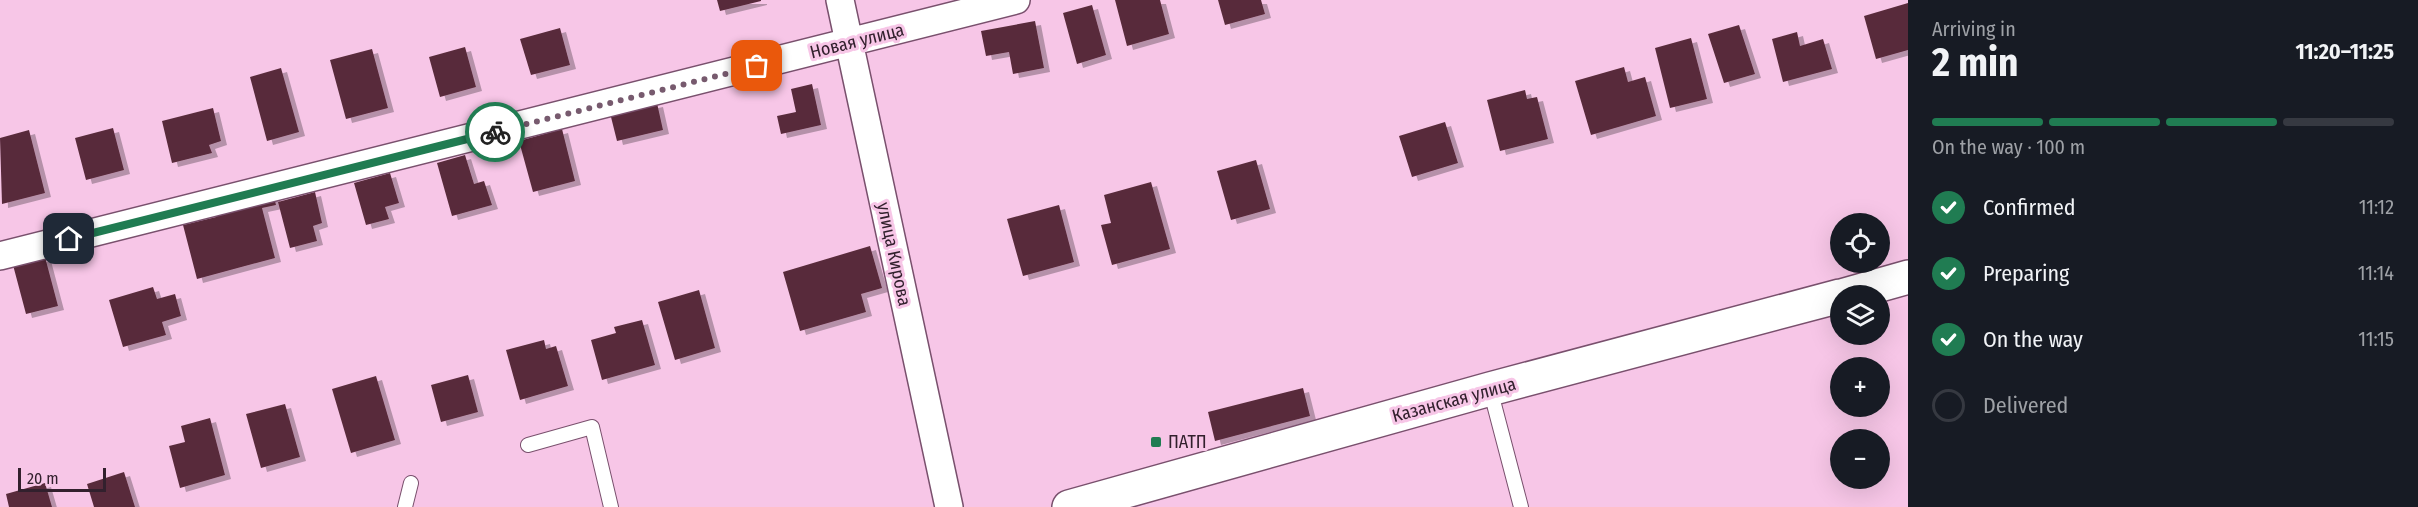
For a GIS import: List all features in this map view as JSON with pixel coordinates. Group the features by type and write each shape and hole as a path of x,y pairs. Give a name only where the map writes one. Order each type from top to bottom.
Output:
{"street":[{"name":"улица Кирова","path":"840,0 949,507"},
{"name":"Новая улица","path":"0,256 849,44 1016,0"},
{"name":"Казанская улица","path":"1882,285 1908,278"},
{"name":"Казанская улица","path":"1069,507 1490,389 1830,299"}],"lane":[{"path":"1490,389 1521,507"},
{"path":"528,445 592,428 611,507"},
{"path":"405,507 411,483"}],"building":[{"path":"717,0 761,0 761,1 720,11"},
{"path":"1115,0 1160,0 1169,34 1127,46"},
{"path":"1218,0 1261,0 1265,14 1225,25"},
{"path":"1908,3 1908,50 1876,59 1864,16"},
{"path":"1092,5 1106,55 1077,64 1063,13"},
{"path":"1035,21 1044,68 1013,74 1009,52 986,56 981,31"},
{"path":"1739,25 1755,74 1724,83 1708,34"},
{"path":"560,28 570,65 531,75 520,39"},
{"path":"1797,32 1800,46 1823,39 1832,69 1783,82 1772,39"},
{"path":"1691,38 1707,99 1670,108 1655,48"},
{"path":"465,47 476,87 440,97 429,57"},
{"path":"372,49 388,108 346,119 330,60"},
{"path":"1624,67 1628,82 1645,77 1656,116 1591,135 1575,81"},
{"path":"281,68 299,132 267,141 250,77"},
{"path":"812,84 821,125 781,134 777,116 796,112 791,89"},
{"path":"1525,90 1527,99 1537,97 1548,139 1500,151 1487,100"},
{"path":"657,103 663,130 617,141 610,113"},
{"path":"213,108 221,141 209,145 212,153 172,163 162,121"},
{"path":"1445,122 1458,163 1412,177 1399,136"},
{"path":"113,128 124,170 86,180 75,138"},
{"path":"562,129 575,181 533,192 519,141"},
{"path":"29,130 45,193 2,204 0,138"},
{"path":"465,155 474,184 484,181 492,205 452,216 437,163"},
{"path":"1256,160 1270,209 1231,220 1217,171"},
{"path":"390,173 399,203 385,207 389,219 366,225 354,183"},
{"path":"1151,182 1170,249 1112,265 1101,225 1111,223 1104,195"},
{"path":"272,189 276,205 262,208 275,258 197,279 183,225 216,217 213,205"},
{"path":"315,192 322,223 313,226 317,241 290,248 278,202"},
{"path":"1059,205 1074,262 1023,276 1007,219"},
{"path":"870,246 882,288 861,294 866,312 800,331 783,272"},
{"path":"45,257 58,306 26,314 13,265"},
{"path":"153,287 157,299 175,294 181,316 162,322 166,335 123,347 109,300"},
{"path":"699,290 715,348 675,360 658,302"},
{"path":"642,320 655,365 602,380 591,340 616,333 614,327"},
{"path":"544,340 546,349 556,346 568,386 520,400 506,350"},
{"path":"468,375 478,412 441,422 431,385"},
{"path":"376,376 395,440 351,453 332,389"},
{"path":"1303,388 1310,416 1215,441 1208,412"},
{"path":"285,404 300,457 261,468 246,414"},
{"path":"210,418 225,475 180,488 169,446 185,442 181,426"},
{"path":"124,472 135,507 94,507 87,484"},
{"path":"45,483 52,507 9,507 6,494"}],"way so far":[{"path":"495,132 757,66"}],"place":[{"name":"ПАТП","path":"1156,442"}],"route":[{"path":"69,239 495,132"}]}
